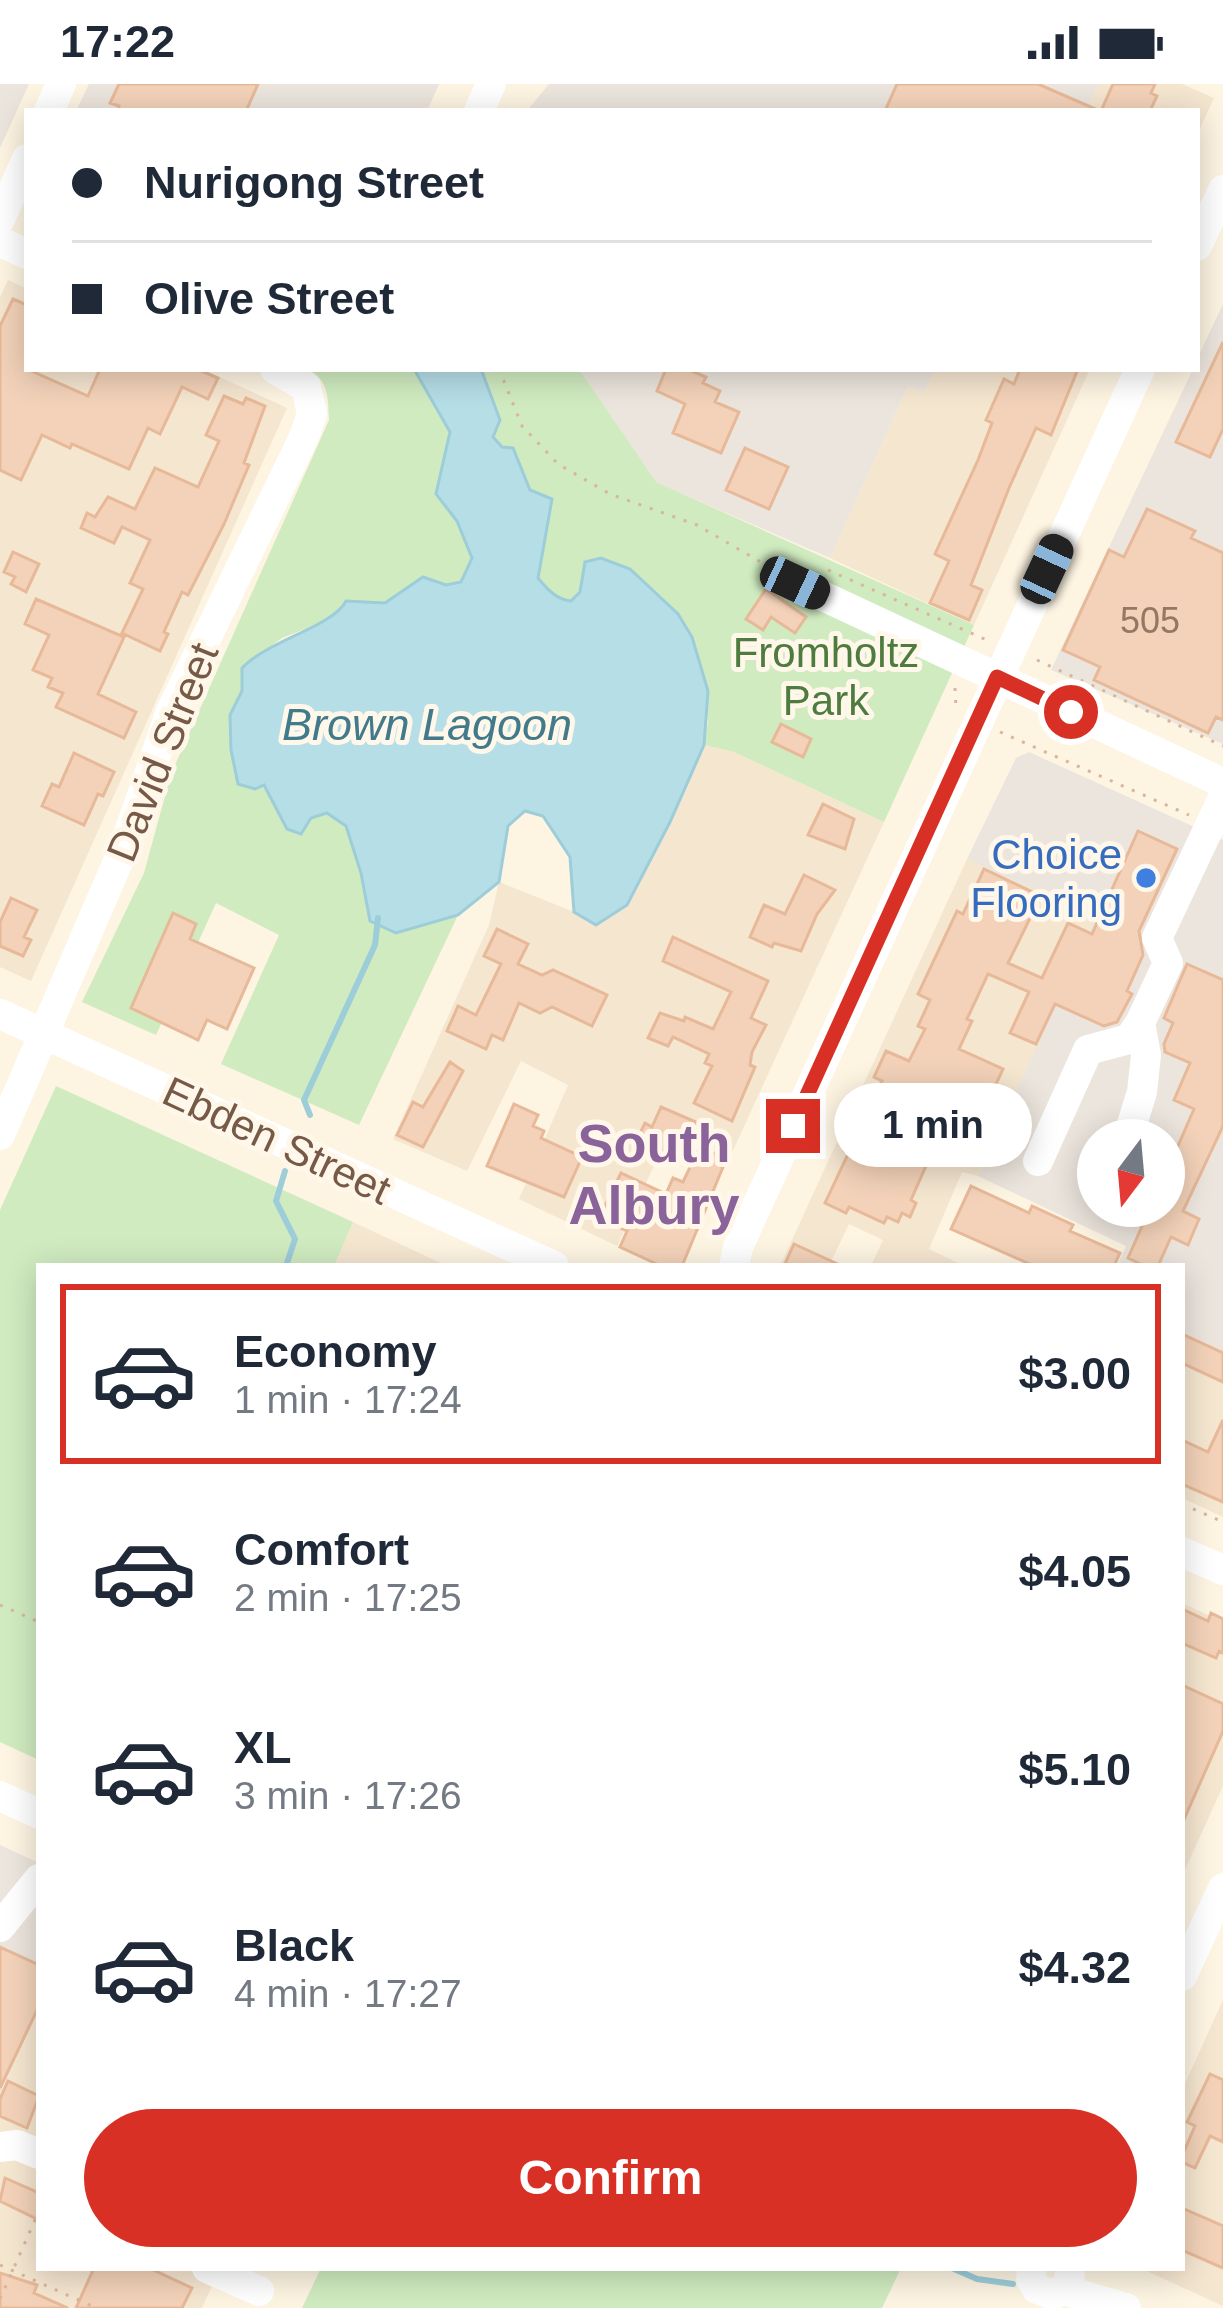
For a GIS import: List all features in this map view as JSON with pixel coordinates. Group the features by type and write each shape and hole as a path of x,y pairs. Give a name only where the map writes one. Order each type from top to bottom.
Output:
{"street":[{"path":"0,219 24,166"},
{"path":"1200,240 1223,190"},
{"path":"730,1260 1139,372"},
{"name":"David Street","path":"0,1135 123,850 171,711 304,437 312,400 306,387 284,373"},
{"path":"795,583 1223,783"},
{"path":"1038,1161 1088,1050 1129,1039 1140,1024 1168,963 1157,938 1217,811"},
{"name":"Ebden Street","path":"0,1013 547,1263"},
{"path":"1134,1119 1146,1055 1140,1024"},
{"path":"1185,1553 1223,1570"},
{"path":"0,1796 36,1813"},
{"path":"0,1927 36,1883"},
{"path":"1189,1942 1223,1888"},
{"path":"0,2147 17,2145 36,2153"},
{"path":"214,2271 259,2289"},
{"path":"1045,2283 1122,2306"}],"path":[{"path":"500,372 522,426 558,464 610,494 697,525 795,583"},
{"path":"1010,737 1217,811"},
{"path":"1185,1505 1223,1522"},
{"path":"0,1605 36,1621"},
{"path":"0,2299 36,2218"},
{"path":"0,2265 92,2306"}],"shaded area":[{"path":"0,84 29,84 0,148"},
{"path":"89,84 439,84 428,108 77,108"},
{"path":"549,84 1098,84 1087,108 529,108"},
{"path":"1098,84 1182,84 1214,98 1200,128 1200,108 1087,108"},
{"path":"8,280 24,288 24,372 209,372 287,408 31,981 0,967 0,297"},
{"path":"1223,304 1223,744 1051,670 1192,372 1200,372 1200,353"},
{"path":"581,372 934,372 924,393 908,386 830,558 655,482"},
{"path":"934,372 1089,372 974,625 830,558 908,386 924,393"},
{"path":"704,745 734,752 884,822 729,1159 669,1133 617,1246 519,1199 568,1085 521,1061 467,1171 393,1139 489,925 499,882 574,912 587,922 627,905"},
{"path":"1029,752 1223,840 1223,1383 1185,1366 1185,1263 1118,1263 1126,1246 1086,1227 1185,1227 1185,1119 1077,1119 1077,1223 978,1176 1095,918 967,859 1016,758"},
{"path":"967,859 1096,917 978,1176 962,1172 929,1249 958,1263 872,1263 883,1240 849,1224 830,1263 781,1263"},
{"path":"353,1222 441,1263 335,1263"},
{"path":"1185,1366 1223,1383 1223,1517 1185,1499"},
{"path":"1185,1604 1223,1622 1223,1786 1185,1869"},
{"path":"0,1845 36,1862 36,2015 0,2094"},
{"path":"1223,2000 1223,2306 1147,2271 1185,2271 1185,2083"},
{"path":"36,2015 36,2271 219,2271 202,2308 0,2308 0,2094"}],"green space":[{"name":"Fromholtz Park","path":"581,372 656,482 974,625 884,822 734,752 704,745 708,721 692,638 585,562 580,592 571,601 545,586 538,579 552,499 530,490 522,476 437,495 457,521 473,557 462,582 446,585 428,577 385,603 344,608 328,620 282,638 242,668 242,691 230,715 287,829 327,813 346,826 370,921 397,933 458,915 359,1125 221,1064 279,935 216,903 156,1035 82,1002 144,873 171,774 329,420 323,384 314,373"},
{"path":"56,1086 353,1222 335,1263 36,1263 36,1759 0,1742 0,1210"},
{"path":"320,2271 900,2271 882,2308 302,2308"}],"water":[{"name":"Brown Lagoon","path":"416,372 482,372 500,420 493,437 502,447 513,448 530,490 552,499 538,578 561,599 571,601 580,592 585,562 601,558 630,569 678,614 692,637 708,691 704,745 670,822 627,905 596,925 574,912 570,857 543,816 525,811 508,826 499,882 458,915 396,933 370,921 346,826 327,813 311,818 301,834 287,829 264,785 255,789 238,784 230,715 242,691 242,668 253,658 328,618 346,601 385,603 423,577 446,585 461,582 472,558 457,521 436,494 450,432"}],"building":[{"path":"119,84 258,84 247,108 118,108 110,103"},
{"path":"897,84 1038,84 1093,108 886,108"},
{"path":"1113,84 1155,84 1151,93 1157,96 1151,108 1102,108"},
{"path":"13,299 24,304 24,372 88,396 99,372 204,372 218,378 208,399 182,387 160,434 148,428 129,469 42,435 21,480 0,470 0,326"},
{"path":"1223,342 1223,429 1210,457 1176,442"},
{"path":"665,372 706,377 703,383 720,391 715,402 739,412 721,453 673,433 685,404 657,391"},
{"path":"1019,372 1077,372 1051,435 1036,428 1009,488 971,585 982,590 969,620 930,603 949,561 935,554 978,460 992,423 986,420 1004,379 1014,384"},
{"path":"224,396 265,406 244,463 249,465 224,524 188,595 182,592 160,651 122,633 143,589 130,583 150,540 122,527 114,543 81,528 87,513 95,517 108,497 135,509 155,468 198,487 219,441 206,435"},
{"path":"745,448 788,467 769,509 726,490"},
{"path":"1147,509 1195,531 1191,538 1223,553 1223,720 1216,717 1208,733 1094,680 1100,667 1063,650 1109,550 1124,557"},
{"path":"13,552 39,564 26,592 11,584 15,577 4,572"},
{"path":"766,589 806,617 795,633 771,617 763,630 746,619"},
{"path":"36,599 124,637 98,694 136,712 124,738 56,707 63,693 48,687 52,678 33,670 49,635 25,624"},
{"path":"781,724 811,739 803,757 772,742"},
{"path":"74,753 114,772 84,825 42,806 52,784 59,787"},
{"path":"823,804 854,819 845,849 808,835"},
{"path":"1138,831 1177,849 1139,931 1143,955 1127,991 1132,994 1117,1022 1104,1026 1055,1004 1036,1044 1010,1033 1029,992 988,974 959,1049 1003,1069 986,1106 942,1085 933,1105 929,1103 908,1149 929,1159 911,1200 916,1203 910,1217 902,1213 898,1222 887,1217 884,1223 849,1207 846,1213 825,1203 849,1152 845,1151 882,1081 874,1077 886,1051 909,1061 925,1029 918,1026 930,1000 918,994 957,911 963,914 984,869 1041,896 1008,963 1042,978 1068,923 1092,934"},
{"path":"804,875 835,890 817,914 801,951 774,943 772,947 750,937 764,905 785,914"},
{"path":"11,898 37,910 24,937 31,940 23,956 0,946 0,922"},
{"path":"173,913 196,924 190,939 254,968 227,1029 207,1020 198,1040 131,1008"},
{"path":"497,929 528,944 518,964 542,975 553,970 607,995 592,1026 552,1007 540,1013 519,1003 503,1040 492,1035 486,1049 447,1031 458,1006 476,1015 501,964 484,956"},
{"path":"673,937 768,981 751,1018 766,1025 752,1052 750,1065 755,1067 732,1121 694,1103 712,1066 705,1063 709,1054 673,1037 668,1046 648,1038 660,1013 713,1029 731,992 663,961"},
{"path":"1187,964 1223,980 1223,1126 1185,1207 1185,1130 1194,1109 1174,1100 1190,1063 1165,1052 1173,1023 1164,1018"},
{"path":"450,1062 463,1071 423,1147 397,1135 413,1102 423,1107"},
{"path":"514,1104 538,1115 533,1126 544,1131 541,1138 582,1157 564,1197 487,1166"},
{"path":"661,1107 696,1122 689,1139 672,1132 663,1152 637,1139 645,1123 652,1127"},
{"path":"700,1146 721,1157 718,1165 723,1167 683,1263 655,1263 620,1247 627,1231 599,1218 621,1173 666,1194 673,1178 683,1182"},
{"path":"971,1186 1029,1213 1032,1206 1073,1225 1070,1231 1120,1253 1115,1263 1027,1263 951,1229"},
{"path":"1185,1212 1199,1219 1188,1245 1171,1237 1159,1263 1128,1258 1142,1227 1185,1227"},
{"path":"794,1244 835,1263 785,1263"},
{"path":"1185,1335 1223,1353 1223,1382 1185,1364"},
{"path":"1223,1420 1223,1502 1185,1485 1185,1441 1208,1452"},
{"path":"1185,1610 1208,1621 1211,1613 1223,1619 1223,1653 1219,1651 1216,1658 1185,1644"},
{"path":"1185,1686 1223,1704 1223,1731 1185,1817"},
{"path":"0,1947 36,1964 36,2012 0,2088"},
{"path":"1210,2074 1223,2080 1223,2142 1210,2136 1195,2168 1185,2163 1185,2149 1195,2126 1187,2122"},
{"path":"8,2081 36,2095 27,2128 0,2116 0,2099"},
{"path":"5,2178 36,2192 36,2219 0,2201"},
{"path":"1185,2209 1223,2226 1223,2268 1185,2251"},
{"path":"93,2271 155,2271 192,2288 182,2308 76,2308"},
{"path":"0,2273 37,2285 34,2293 68,2308 0,2308"}],"waterway":[{"path":"310,1115 304,1100 375,945 378,918"},
{"path":"285,1171 276,1201 295,1239 287,1263"},
{"path":"959,2271 1013,2284"}],"place":[{"name":"Choice Flooring","path":"1146,878"}],"district":[{"name":"South Albury","path":"654,1174"}],"route":[{"path":"793,1126 997,677 1071,712"}]}
